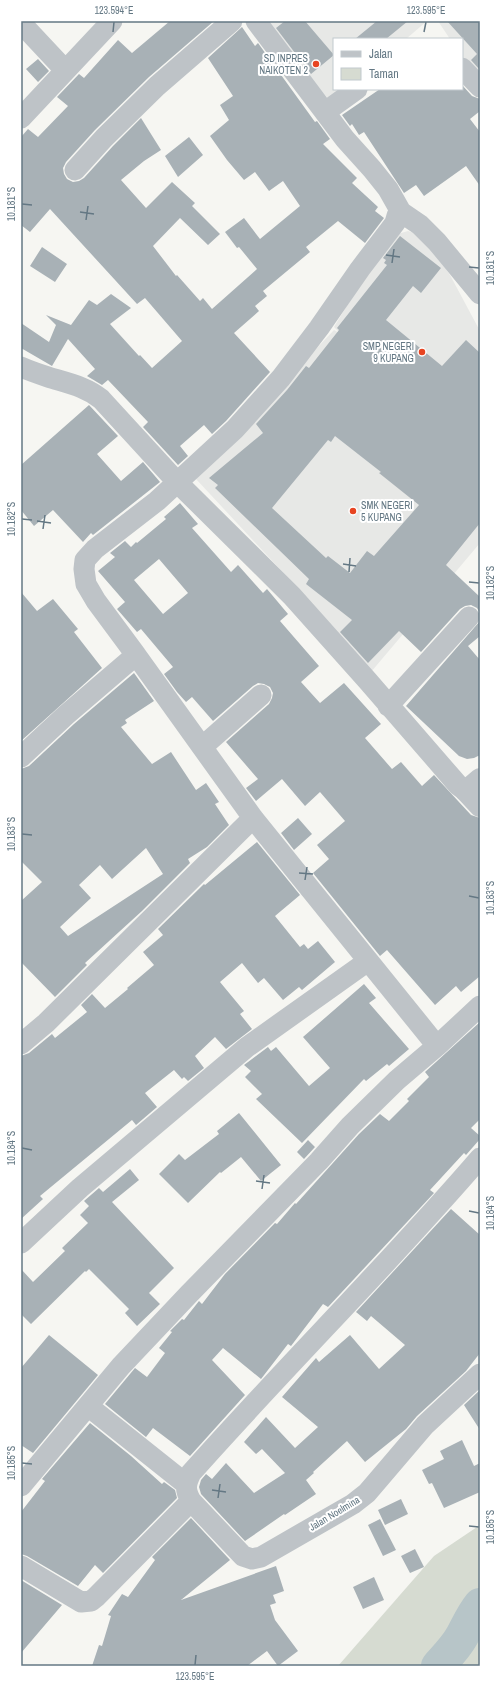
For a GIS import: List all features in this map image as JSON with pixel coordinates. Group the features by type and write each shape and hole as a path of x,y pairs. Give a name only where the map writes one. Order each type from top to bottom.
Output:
{"street":[{"path":"21,118 112,21"},
{"path":"75,170 104,138 157,86 232,21"},
{"path":"256,21 345,139 388,189 401,212 420,225 437,242 480,294"},
{"path":"21,23 65,70"},
{"path":"463,69 480,87"},
{"path":"325,112 356,90"},
{"path":"401,212 397,216 395,223 281,378 236,429 178,483 94,548 85,560 84,569 86,584 96,601 253,818 437,1046"},
{"path":"21,368 75,385 94,393 178,483 292,596 458,785 475,792"},
{"path":"388,706 469,617"},
{"path":"21,757 66,715 136,655"},
{"path":"202,747 261,695"},
{"path":"21,1044 46,1023 253,818"},
{"path":"21,1243 80,1188 247,1047 368,962"},
{"path":"21,1484 120,1366 319,1161 350,1126 397,1080 437,1046 480,1006"},
{"path":"21,1566 82,1602 96,1598 189,1493 191,1473 406,1243 480,1158"},
{"name":"Jalan Noelmina","path":"88,1406 189,1493 243,1556 252,1559 261,1557 352,1504 367,1493 425,1425 480,1374"}],"shaded area":[{"name":"SD INPRES NAIKOTEN 2","path":"259,21 427,21 407,38 333,38 333,90 349,90 333,104"},
{"path":"438,21 480,21 480,81 463,57 463,38 449,38"},
{"name":"SMK NEGERI 5 KUPANG","path":"408,231 423,236 450,275 480,331 480,543 371,672 317,609 196,479 226,444 334,330 341,334 334,327 383,246 391,236"}],"green space":[{"path":"480,1525 480,1666 338,1666 434,1556"}],"building":[{"path":"170,21 214,21 149,77 95,130 66,162 63,168 67,179 73,182 84,178 141,118 161,150 144,161 121,180 146,208 172,182 195,203 192,206 220,234 208,245 180,218 153,246 176,276 177,275 200,301 203,298 212,309 257,269 239,247 237,248 225,232 244,218 260,239 300,206 283,181 269,191 255,172 244,180 227,160 210,136 229,120 220,105 233,96 208,58 242,27 255,46 258,43 315,122 317,121 330,139 323,144 357,178 352,183 378,207 375,211 384,218 365,243 338,221 306,247 310,252 263,291 267,296 255,306 259,311 234,333 270,372 226,421 212,434 204,425 180,446 188,456 178,465 143,427 148,422 108,380 102,385 87,376 95,369 68,339 52,366 21,348 21,323 49,342 56,325 46,315 71,325 89,300 97,305 111,294 131,308 110,324 152,368 182,341 145,298 137,304 50,209 30,232 21,225 21,137 28,129 38,137 68,106 57,97 79,74 84,78 118,40 132,53"},
{"path":"285,21 305,21 333,54 333,56 311,74 276,28"},
{"path":"377,21 408,21 387,38 356,38"},
{"path":"447,21 480,21 480,70 471,60 477,54"},
{"path":"38,59 49,71 38,82 26,69"},
{"path":"463,86 472,96 480,99 480,111 470,119 480,132 480,186 466,166 424,196 416,185 404,193 364,132 359,135 352,124 350,126 342,115 379,90 463,90"},
{"path":"189,137 203,155 178,177 165,156"},
{"name":"SMK NEGERI 5 KUPANG","path":"400,236 441,268 421,293 413,286 386,320 442,366 466,340 480,353 480,523 446,565 480,597 480,613 477,608 471,605 460,609 421,652 399,631 368,663 340,632 352,620 306,584 309,579 215,488 218,485 209,478 263,433 256,424 287,390 306,366 309,368 339,330 337,328 387,265 384,263 386,260 383,258","holes":["335,436 381,472 379,473 419,505 374,556 367,551 350,573 328,556 326,558 272,508 328,440 331,442"]},
{"path":"42,247 67,264 55,282 30,266"},
{"path":"89,405 118,436 97,454 121,481 143,462 160,482 93,535 91,533 83,542 53,510 34,526 21,510 21,465"},
{"path":"180,503 198,524 192,528 231,572 238,565 263,593 267,589 288,614 280,621 319,666 301,682 320,703 344,683 381,724 365,738 392,769 401,762 422,786 434,775 471,815 480,818 480,976 461,992 456,986 435,1005 387,950 380,956 313,873 329,859 317,845 345,821 320,792 305,806 282,779 256,801 246,788 258,779 226,742 269,704 273,693 270,687 258,683 213,721 192,697 186,702 177,692 164,674 173,667 141,629 137,632 117,609 125,602 98,571 115,557 110,553 125,541 131,547 136,542 137,543 166,519 164,517","holes":["159,559 188,593 163,614 134,580"]},
{"path":"21,592 37,611 53,599 78,629 74,632 102,668 21,741"},
{"path":"480,621 480,636 468,646 480,660 480,755 467,759 459,756 406,706"},
{"path":"134,673 154,701 125,720 127,723 121,727 152,764 171,752 196,790 206,783 219,802 215,804 229,825 207,847 188,859 190,863 142,911 85,963 87,965 55,997 21,962 21,901 42,882 21,861 21,769 29,766 74,724","holes":["146,848 163,874 68,936 60,927 91,898 79,885 100,865 112,879"]},
{"path":"298,818 312,834 294,850 281,833"},
{"path":"257,842 300,895 275,916 300,947 304,944 308,949 318,941 335,962 302,990 299,987 283,1000 264,978 258,983 242,963 220,982 244,1011 240,1014 252,1029 226,1049 215,1037 195,1056 204,1068 188,1081 184,1077 182,1079 174,1070 145,1093 157,1107 136,1125 132,1120 40,1196 43,1199 21,1219 21,1056 29,1053 52,1034 55,1038 87,1012 81,1005 92,994 105,1008 128,989 127,988 154,965 143,952 163,935 158,929 204,884 205,885"},
{"path":"364,984 376,998 369,1003 409,1049 389,1066 387,1064 366,1081 364,1079 302,1143 256,1099 262,1094 245,1077 251,1071 244,1065 268,1047 271,1051 276,1047 309,1086 330,1068 303,1037"},
{"path":"480,1022 480,1119 471,1128 480,1136 480,1139 466,1155 464,1153 430,1190 434,1193 328,1307 323,1304 291,1346 288,1344 261,1379 223,1348 212,1360 245,1395 190,1456 153,1428 146,1437 105,1404 135,1368 147,1377 165,1353 159,1348 172,1332 170,1331 182,1319 184,1320 199,1301 202,1304 225,1274 275,1223 277,1224 359,1134 380,1114 389,1121 409,1101 407,1099 429,1077 425,1072"},
{"path":"239,1113 281,1165 261,1181 241,1157 221,1173 220,1172 188,1203 159,1174 179,1154 185,1160 219,1134 217,1131"},
{"path":"308,1140 315,1147 304,1159 297,1152"},
{"path":"130,1169 139,1180 112,1202 174,1268 149,1293 160,1304 137,1326 125,1313 129,1309 89,1269 86,1272 85,1271 31,1324 21,1314 21,1269 33,1282 65,1251 62,1248 88,1223 80,1215 89,1206 84,1201 99,1188 103,1192"},
{"path":"451,1209 480,1235 480,1353 466,1371 417,1416 406,1429 365,1462 347,1441 306,1480 316,1494 245,1541 201,1494 199,1487 201,1480 206,1474 212,1479 226,1463 254,1493 285,1473 262,1449 256,1454 244,1442 266,1417 295,1448 318,1427 282,1397 316,1358 319,1362 350,1335 379,1369 405,1345 371,1316 367,1321 356,1312"},
{"path":"49,1335 98,1375 33,1453 21,1445 21,1368"},
{"path":"480,1390 480,1430 464,1405"},
{"path":"90,1423 131,1456 162,1484 164,1482 175,1490 177,1498 103,1573 95,1565 78,1586 21,1554 21,1512 45,1481 42,1479"},
{"path":"462,1440 474,1466 480,1463 480,1492 444,1508 432,1483 429,1484 422,1470 444,1459 440,1451"},
{"path":"401,1499 408,1514 385,1525 378,1510"},
{"path":"191,1518 230,1560 181,1600 276,1566 284,1591 273,1595 276,1603 270,1605 275,1620 298,1651 278,1666 267,1651 247,1666 92,1666 99,1645 102,1646 111,1616 108,1615 122,1594 128,1597 155,1560 152,1557"},
{"path":"380,1519 396,1550 383,1556 368,1525"},
{"path":"415,1549 424,1567 410,1573 401,1556"},
{"path":"374,1577 384,1600 363,1609 353,1587"},
{"path":"21,1580 62,1605 21,1653"}],"waterway":[{"path":"438,1666 457,1644 472,1616 480,1605"}],"place":[{"name":"SD INPRES NAIKOTEN 2","path":"316,64"},
{"name":"SMP NEGERI 9 KUPANG","path":"422,352"},
{"name":"SMK NEGERI 5 KUPANG","path":"353,511"}]}
